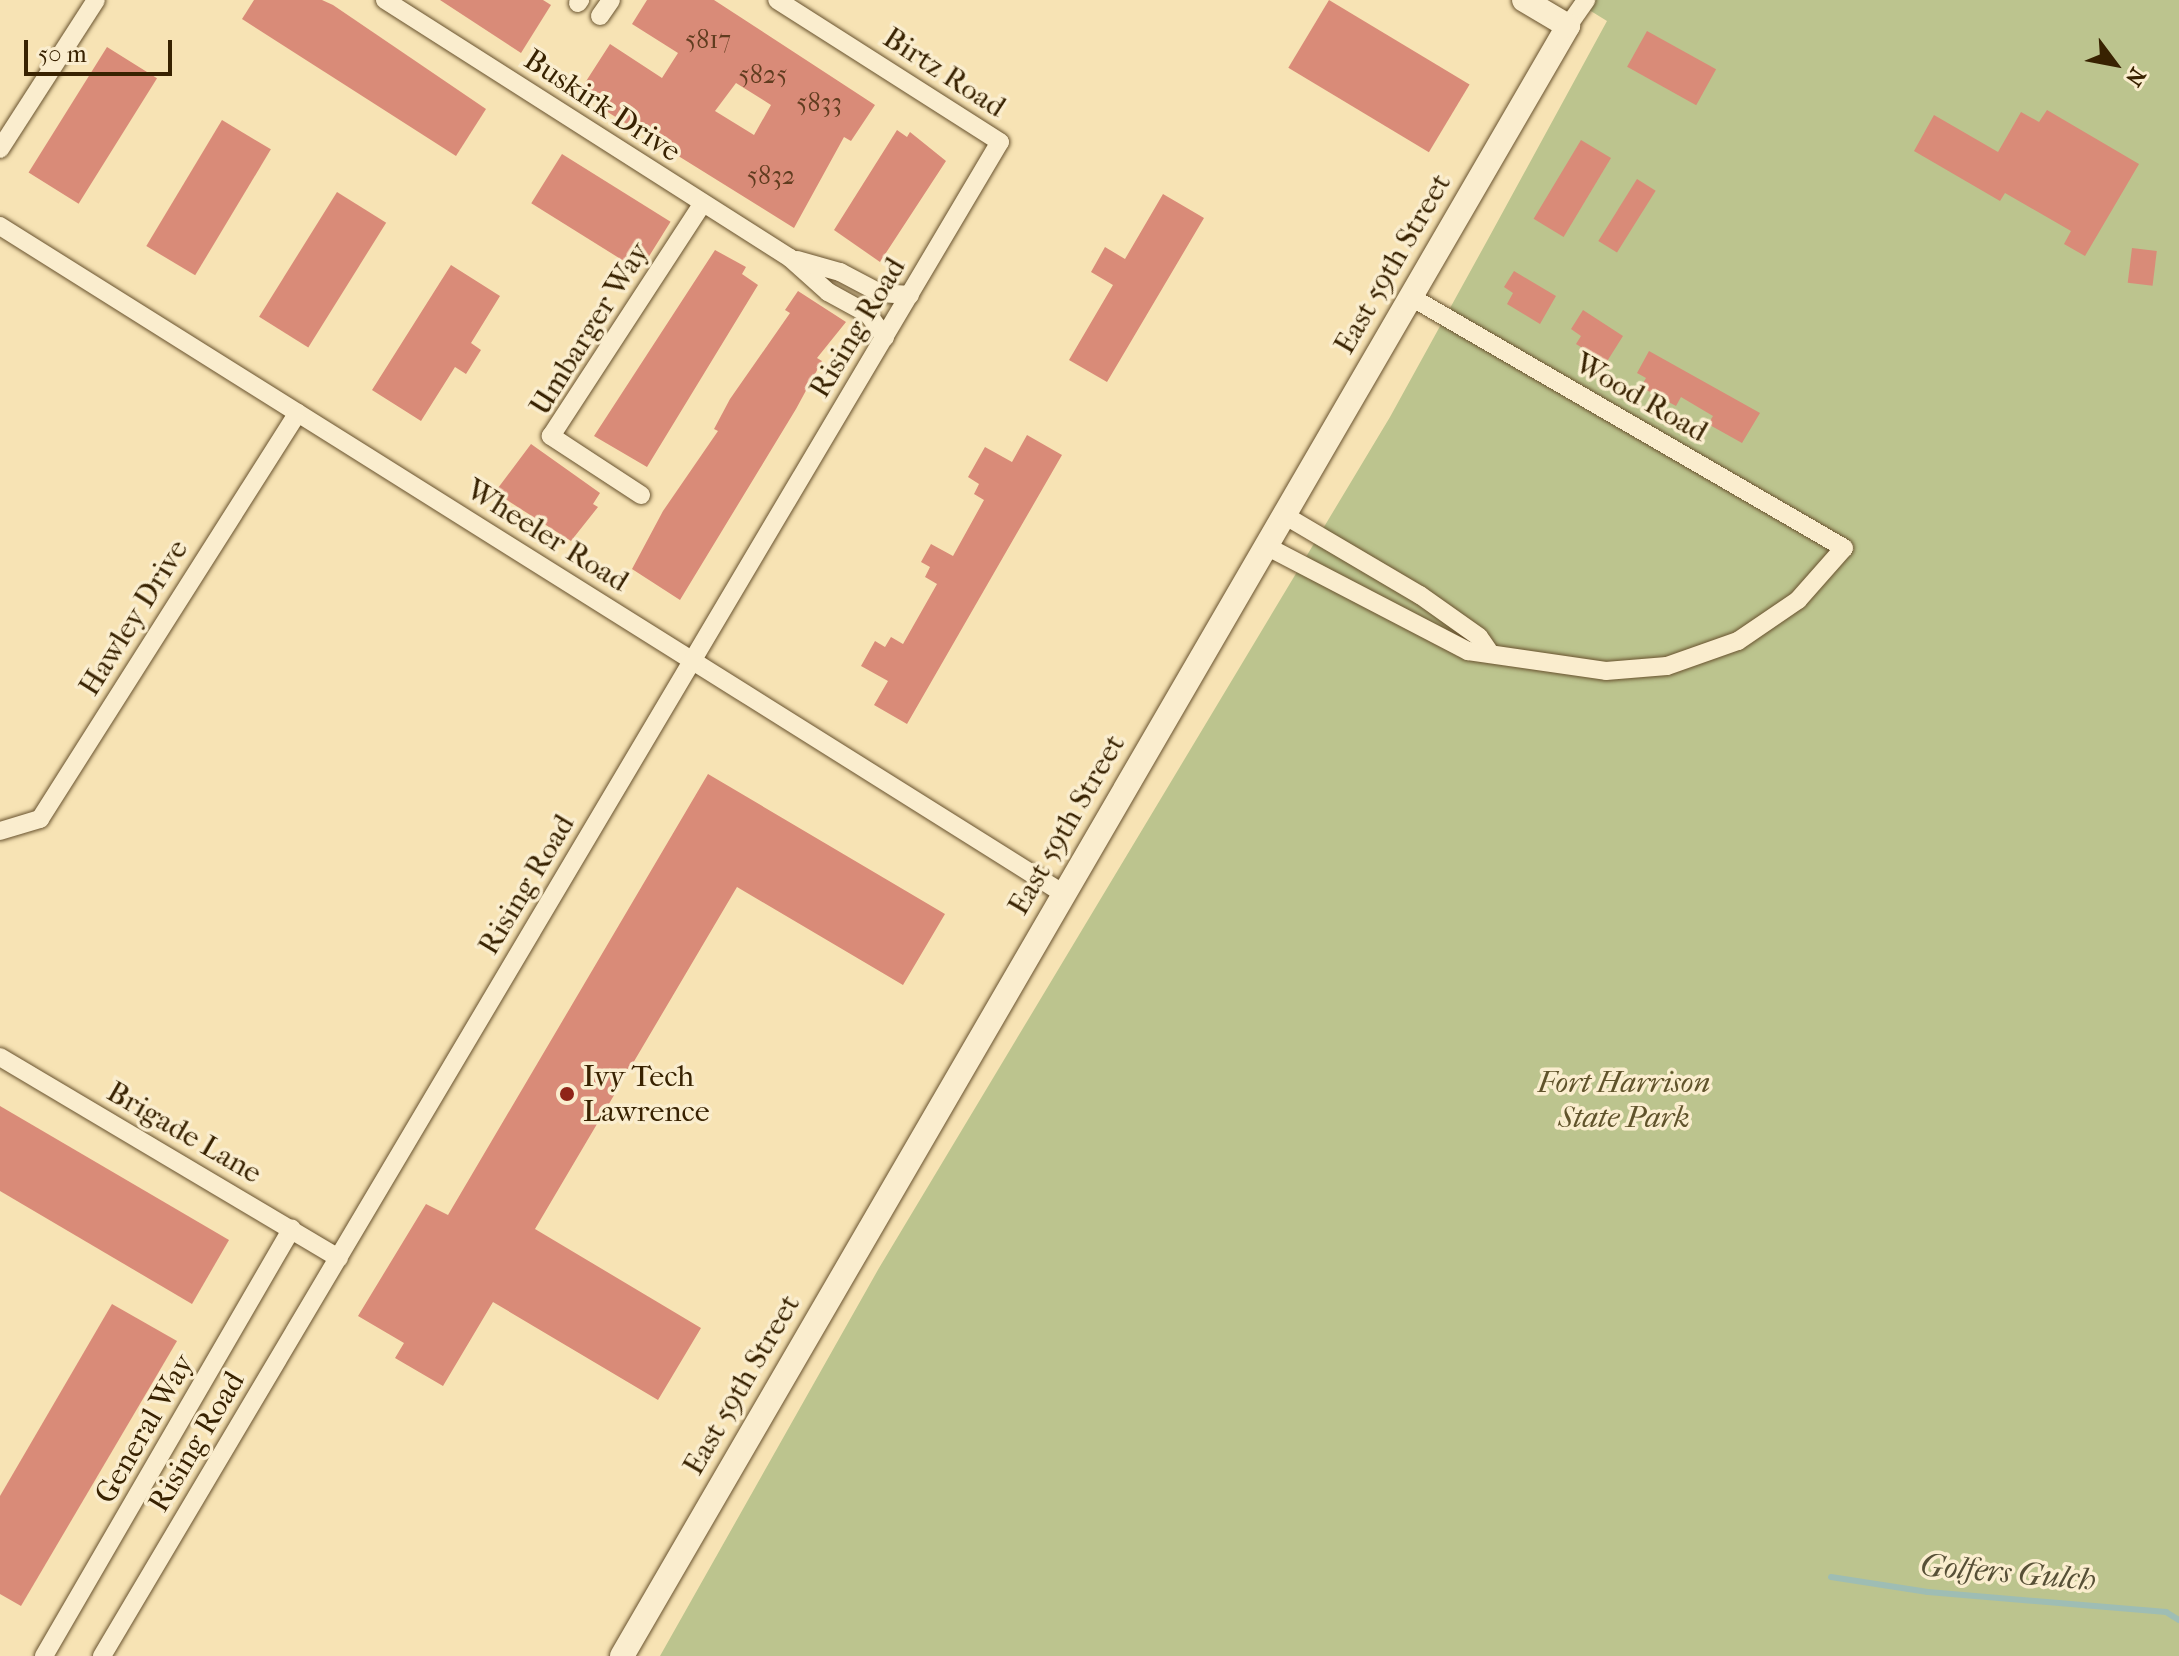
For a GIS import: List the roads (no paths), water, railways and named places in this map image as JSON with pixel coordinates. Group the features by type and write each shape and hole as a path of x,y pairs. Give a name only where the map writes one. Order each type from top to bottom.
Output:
{"street":[{"path":"0,149 96,0"},
{"name":"Buskirk Drive","path":"385,0 790,258 828,292 868,314 885,337"},
{"path":"600,16 611,0"},
{"name":"Birtz Road","path":"777,0 1000,142"},
{"path":"1524,0 1568,26 1586,0"},
{"name":"East 59th Street","path":"622,1656 1568,26"},
{"name":"Rising Road","path":"102,1656 1000,142"},
{"name":"Umbarger Way","path":"641,495 551,436 703,203"},
{"name":"Wheeler Road","path":"0,226 1064,894"},
{"name":"Buskirk Drive","path":"790,258 840,272 880,293 910,295"},
{"name":"Wood Road","path":"1411,297 1844,548 1813,585 1765,624 1688,661 1646,669 1582,670 1488,650"},
{"name":"Hawley Drive","path":"0,831 40,819 298,413"},
{"path":"1284,515 1420,595 1479,637 1488,650"},
{"path":"1266,546 1401,620 1468,651 1488,650"},
{"name":"Brigade Lane","path":"0,1057 339,1258"},
{"name":"General Way","path":"44,1656 292,1229"}],"waterway":[{"name":"Golfers Gulch","path":"1831,1577 1928,1592 2166,1612 2179,1620"}],"place":[{"name":"Ivy Tech Lawrence","path":"567,1094"}],"park label":[{"name":"Fort Harrison State Park","path":"1624,1100"}]}
